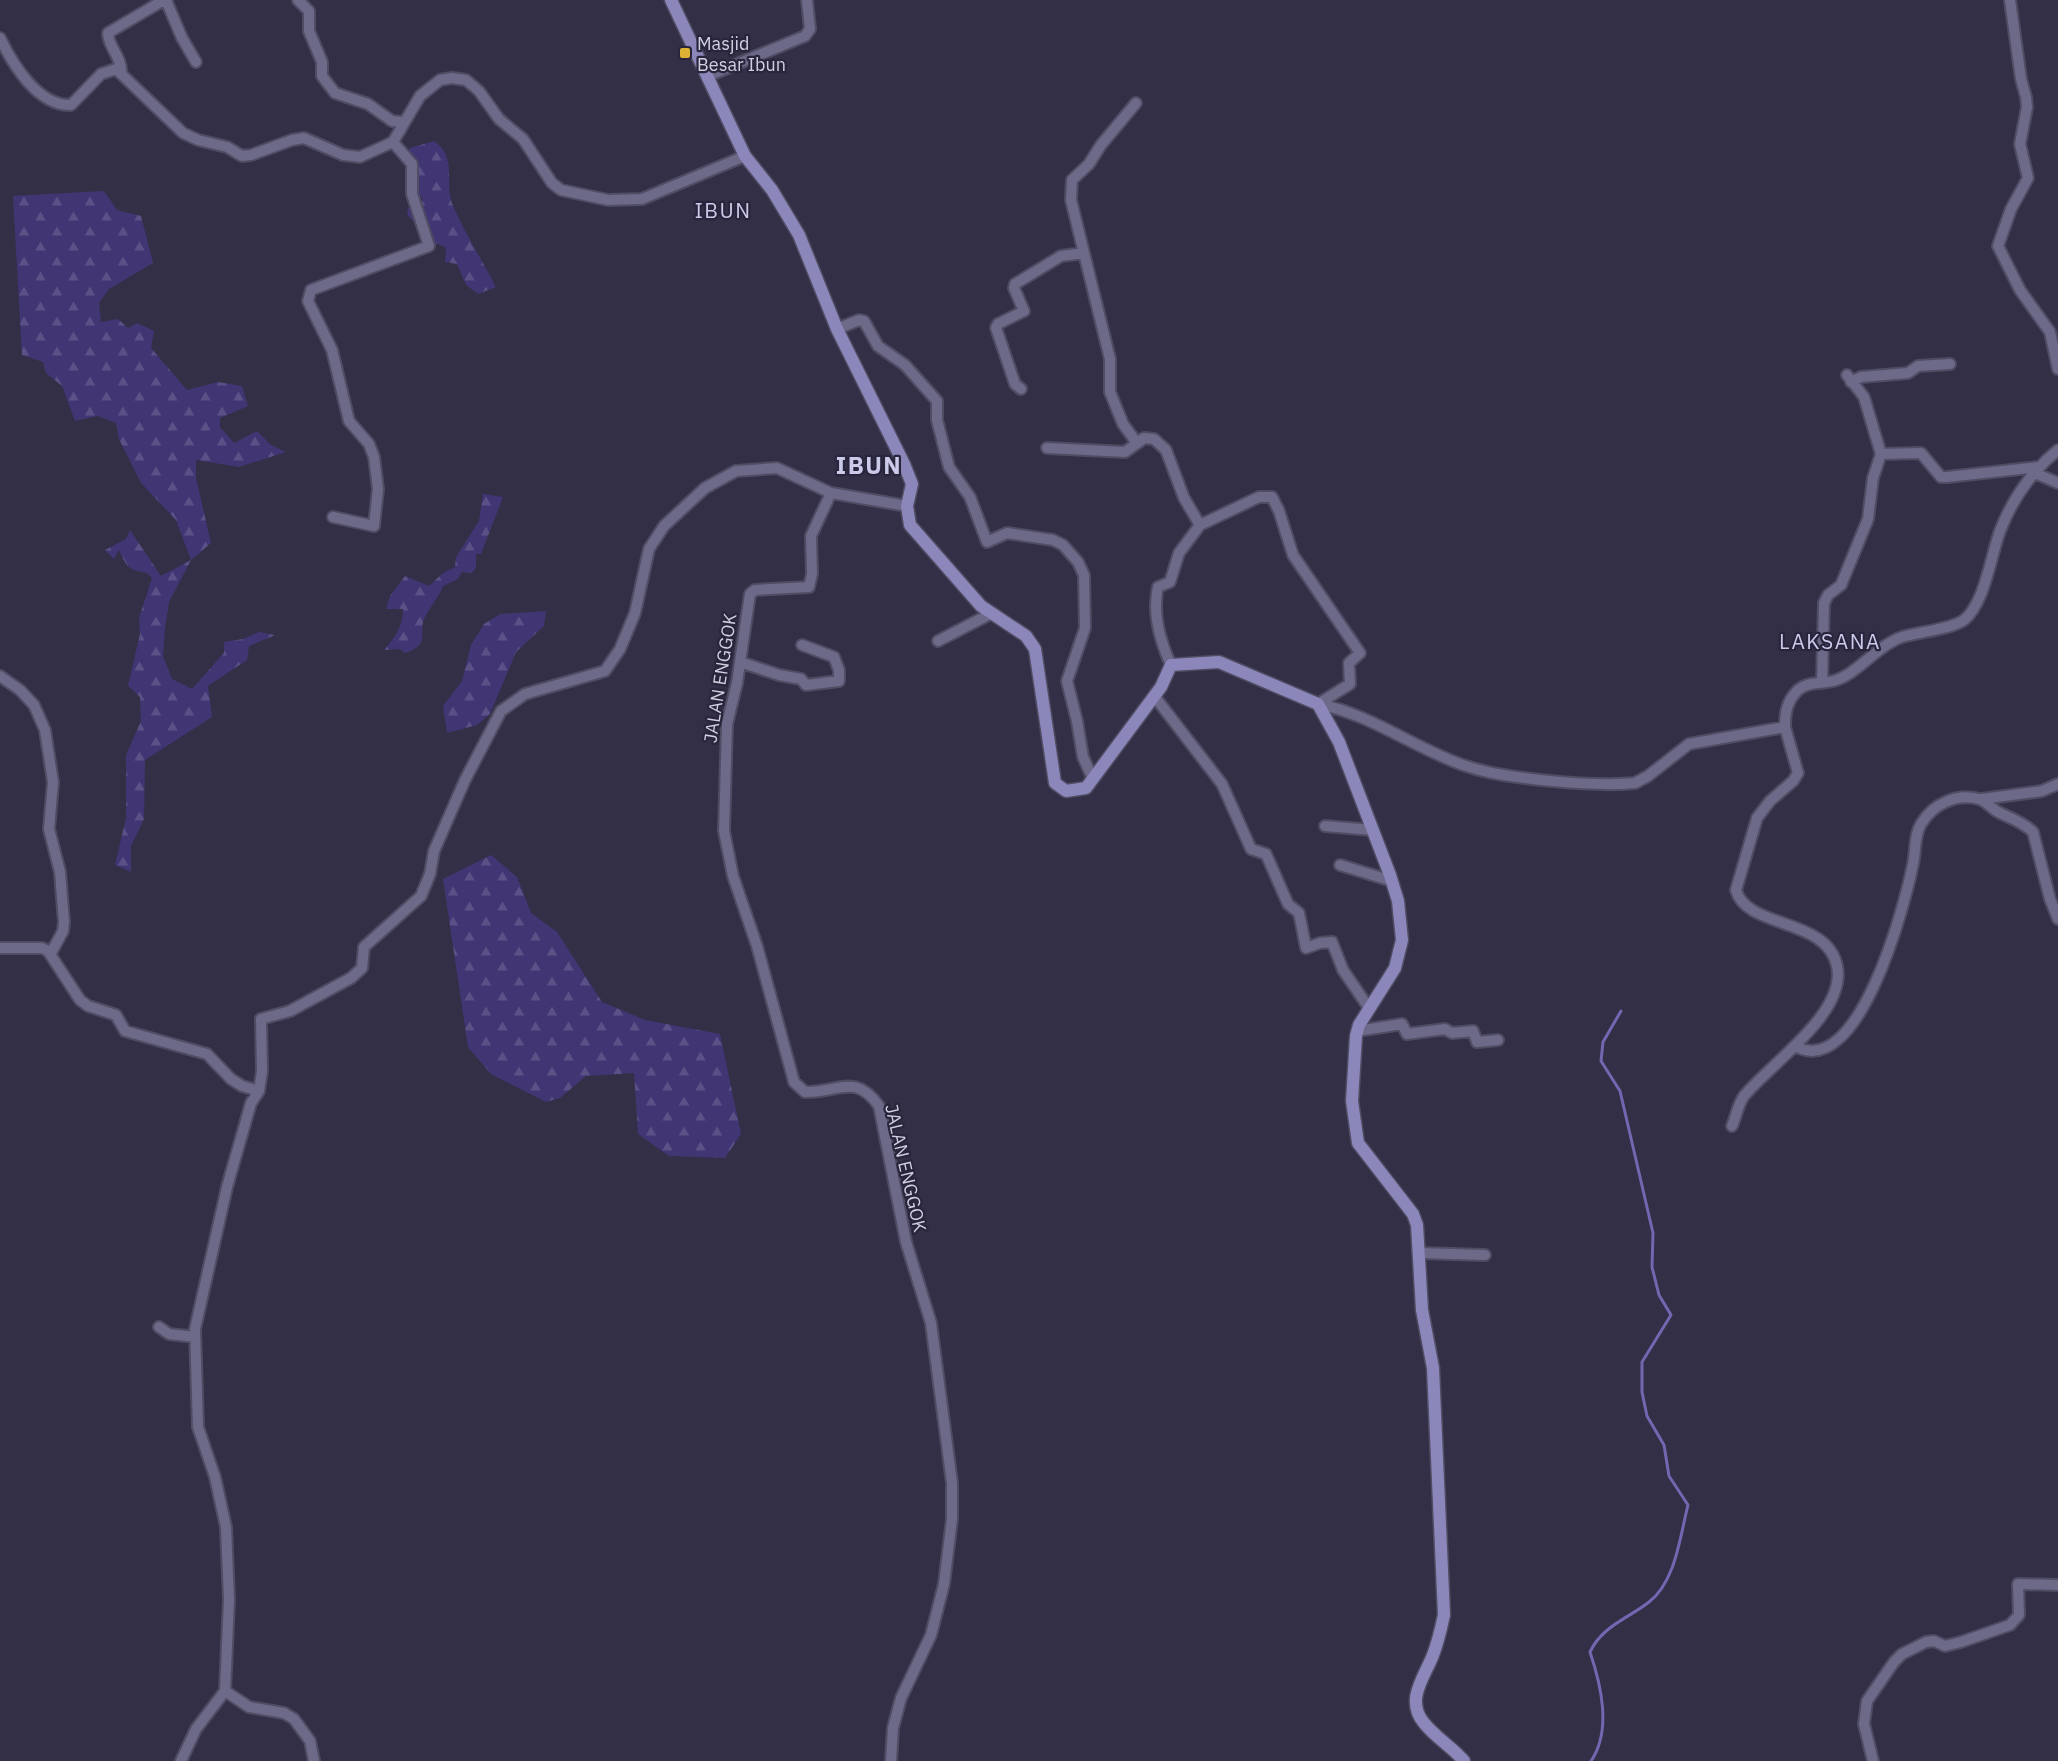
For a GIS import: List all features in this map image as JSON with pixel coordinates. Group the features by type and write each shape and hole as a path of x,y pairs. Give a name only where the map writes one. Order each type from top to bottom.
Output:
{"main road":[{"path":"671,0 745,156 772,190 799,235 837,329 904,464 912,483 907,506 910,525 959,583 992,613 1026,636 1035,649 1053,780 1059,787 1073,792 1086,788 1155,697 1171,665 1219,662 1250,673 1318,704 1339,742 1392,881 1401,919 1402,940 1399,958 1357,1031 1352,1101 1358,1143 1413,1214 1417,1225 1422,1310 1433,1368 1444,1615 1441,1634 1420,1678 1415,1700 1417,1714 1425,1725 1464,1761"}],"street":[{"path":"196,62 165,0 108,33 122,72 183,133 198,140 227,147 242,156 304,138 343,155 360,157 393,141 400,131 402,122 420,96 440,80 452,78 466,80 479,91 499,118 523,139 555,187 608,200 642,199 745,156"},
{"path":"298,0 309,11 309,31 322,62 322,76 335,93 368,104 392,121 402,122"},
{"path":"708,76 805,36 810,29 807,0"},
{"path":"2010,0 2021,80 2026,97 2027,107 2020,144 2028,178 2011,209 1998,246 2020,290 2056,339 2058,369"},
{"path":"0,38 21,73 51,102 59,105 76,103 91,83 108,70 122,72"},
{"path":"1136,103 1101,145 1089,164 1072,180 1071,200 1110,359 1110,392 1123,424 1139,442"},
{"path":"333,517 374,526 378,474 369,444 349,421 332,350 308,301 308,294 311,290 429,246 412,194 412,164 393,141"},
{"path":"1022,389 1015,384 996,328 998,324 1024,311 1014,288 1016,284 1061,256 1084,253"},
{"path":"837,329 859,320 864,321 878,346 905,365 934,396 939,407 937,420 949,467 970,497 987,542 1007,533 1053,540 1067,549 1078,562 1084,575 1085,628 1067,681 1083,757 1093,779"},
{"path":"1822,681 1824,603 1828,595 1842,585 1868,519 1873,478 1881,454 1864,397 1849,379 1908,373 1918,366 1950,364"},
{"path":"1047,448 1125,452 1144,438 1154,439 1166,450 1184,498 1200,525"},
{"path":"1732,1126 1743,1098 1795,1046 1833,1000 1838,970 1835,957 1828,947 1815,937 1746,905 1736,890 1757,818 1770,801 1794,781 1798,773 1785,727 1785,709 1797,691 1822,681 1833,681 1847,674 1879,648 1892,641 1962,622 1967,617 1986,579 2005,522 2020,492 2037,470 2058,450"},
{"path":"1881,454 1921,453 1941,477 2037,470 2058,483"},
{"path":"181,1761 196,1729 225,1691 229,1600 226,1527 215,1477 198,1427 195,1337 198,1314 227,1187 248,1111 259,1091 262,1071 261,1019 290,1011 351,978 362,968 364,947 421,896 430,874 434,851 501,711 525,694 605,671 626,637 635,613 649,549 664,526 705,488 736,471 777,468 831,492 907,506"},
{"name":"JALAN ENGGOK","path":"831,492 811,536 812,574 809,587 752,591 727,724 723,808 726,853 757,946 788,1051 794,1082 806,1092 855,1086 868,1093 879,1107 906,1242 931,1323 952,1484 952,1519 944,1584 931,1635 901,1698 893,1728 891,1761"},
{"path":"1171,665 1162,646 1157,624 1158,587 1170,582 1179,553 1200,525 1259,497 1272,497 1279,511 1293,555 1360,653 1349,663 1350,684 1318,704"},
{"path":"938,641 992,613"},
{"path":"740,662 779,675 801,679 806,685 839,681 839,670 834,657 802,645"},
{"path":"0,676 20,690 34,705 45,730 53,782 49,829 60,872 64,922 63,931 51,953"},
{"path":"1155,697 1222,784 1252,851 1266,854 1288,904 1299,913 1306,948 1332,942 1343,970 1369,1008"},
{"path":"1318,704 1352,711 1471,767 1521,777 1622,784 1635,783 1648,776 1689,744 1785,727"},
{"path":"1795,1046 1803,1050 1824,1048 1844,1036 1880,975 1890,951 1914,863 1917,834 1922,823 1936,807 1960,797 1982,799 2042,791 2058,784"},
{"path":"1982,799 1995,810 2025,825 2032,832 2050,899 2058,919"},
{"path":"1325,826 1372,830"},
{"path":"1340,865 1392,881"},
{"path":"0,948 42,948 51,953 80,1000 88,1006 117,1015 125,1031 207,1054 231,1079 242,1086 259,1091"},
{"path":"1357,1031 1400,1024 1403,1025 1407,1035 1447,1029 1451,1033 1473,1031 1477,1042 1498,1040"},
{"path":"1419,1253 1485,1255"},
{"path":"159,1327 169,1334 195,1337"},
{"path":"1873,1761 1864,1725 1867,1701 1881,1678 1902,1654 1930,1641 1945,1646 1952,1645 2010,1625 2019,1615 2018,1584 2058,1585"},
{"path":"225,1691 249,1707 284,1713 294,1719 310,1741 314,1761"}],"green space":[{"path":"434,141 441,147 448,159 452,203 496,287 478,294 466,285 457,264 445,262 446,248 428,239 407,214 408,208 421,205 423,199 410,188 408,153 410,148"},
{"path":"104,191 117,210 141,216 153,263 109,289 99,303 101,322 118,319 128,328 137,323 154,331 151,348 187,390 218,382 242,386 248,406 220,418 220,427 234,443 257,431 271,445 286,452 239,467 196,460 196,478 211,543 191,560 176,520 141,483 119,439 116,423 98,416 75,421 62,386 46,373 43,362 22,355 13,196"},
{"path":"483,494 503,497 481,554 476,554 476,568 472,573 462,572 458,579 443,586 423,621 419,646 405,653 400,649 384,650 398,631 403,615 403,609 386,609 390,596 405,576 429,586 443,573 455,567 456,557 479,521"},
{"path":"130,530 161,576 191,560 169,602 163,656 172,679 192,689 224,653 224,642 243,639 259,632 275,635 249,646 247,660 208,686 212,717 145,760 144,819 131,846 131,872 115,865 126,818 126,755 141,721 140,697 128,686 140,634 139,618 152,578 147,573 129,567 119,550 114,559 105,550 126,539"},
{"path":"546,611 544,626 516,652 490,714 477,725 447,733 443,706 462,681 471,645 484,624 500,614"},
{"path":"491,855 517,877 531,913 557,932 602,1002 645,1020 720,1034 741,1134 725,1158 669,1156 638,1134 634,1073 586,1076 560,1098 546,1102 491,1074 468,1047 443,879"}],"waterway":[{"path":"1591,1761 1601,1736 1603,1707 1590,1652 1601,1635 1641,1608 1658,1593 1676,1557 1688,1505 1669,1476 1664,1445 1647,1416 1642,1392 1642,1362 1671,1315 1659,1295 1652,1267 1653,1233 1620,1091 1601,1061 1603,1042 1621,1011"}],"place":[{"name":"Masjid Besar Ibun","path":"685,53"}],"district":[{"name":"IBUN","path":"723,210"},
{"name":"IBUN","path":"869,465"},
{"name":"LAKSANA","path":"1830,641"}]}
